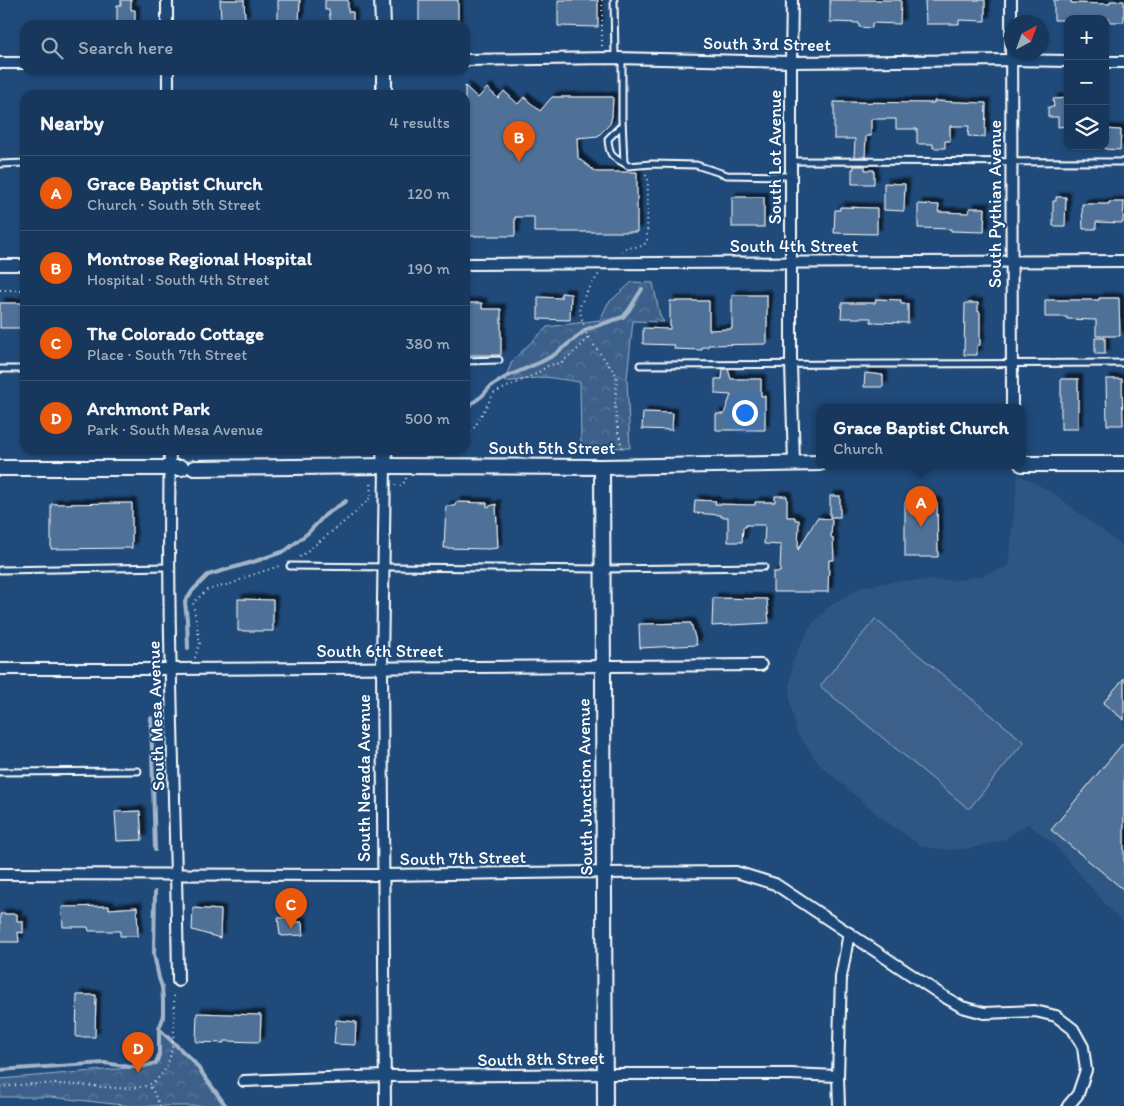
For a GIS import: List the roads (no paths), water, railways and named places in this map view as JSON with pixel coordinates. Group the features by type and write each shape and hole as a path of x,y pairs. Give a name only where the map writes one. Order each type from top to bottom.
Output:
{"street":[{"path":"167,0 168,20"},
{"path":"382,0 383,20"},
{"name":"South Lot Avenue","path":"792,0 791,364 794,463"},
{"name":"South Pythian Avenue","path":"1011,0 1011,15"},
{"name":"South 3rd Street","path":"470,60 619,58 791,62 1064,61"},
{"name":"South Pythian Avenue","path":"1011,60 1012,404"},
{"path":"1109,62 1124,62"},
{"path":"0,63 20,63"},
{"path":"168,75 168,90"},
{"path":"384,75 384,90"},
{"name":"South 4th Street","path":"470,264 1124,261"},
{"path":"0,266 20,265"},
{"name":"South Mesa Avenue","path":"173,455 182,468 168,567 177,874 176,985"},
{"name":"South Nevada Avenue","path":"384,455 382,667 385,1106"},
{"name":"South 5th Street","path":"0,468 602,467 816,463"},
{"path":"1026,464 1124,464"},
{"name":"South Junction Avenue","path":"602,467 605,1106"},
{"name":"South 6th Street","path":"0,669 761,665"},
{"name":"South 7th Street","path":"0,874 384,875 736,872 775,884 942,996 962,1007 984,1013 1035,1011 1056,1016 1074,1029 1083,1048 1086,1070 1078,1094 1068,1106"},
{"path":"839,1106 841,977 849,933"},
{"name":"South 8th Street","path":"244,1081 385,1076 790,1074 838,1076"}],"lane":[{"path":"614,0 624,163"},
{"path":"622,125 608,139 609,148 611,155 628,166 660,164 696,166 727,175 791,176"},
{"path":"791,161 1124,162"},
{"path":"0,164 20,163"},
{"path":"470,361 499,360"},
{"path":"640,365 1124,363"},
{"path":"0,369 20,369"},
{"path":"288,565 602,569 764,567"},
{"path":"0,570 168,567"},
{"path":"0,772 138,771"}],"waterway":[{"path":"470,405 491,386 554,355 587,329 623,317 642,289"},
{"path":"188,648 185,602 193,590 208,575 285,551 308,533 325,515 346,501"},
{"path":"151,718 155,850"},
{"path":"0,1070 105,1063 140,1067 156,1063 159,1055 159,1029 163,1018 163,1000 162,987 154,954 155,892"},
{"path":"159,1029 194,1062 226,1106"}],"place":[{"name":"Montrose Regional Hospital","path":"519,162"},
{"name":"Grace Baptist Church","path":"921,527"},
{"name":"The Colorado Cottage","path":"291,929"},
{"name":"Archmont Park","path":"138,1073"}]}
